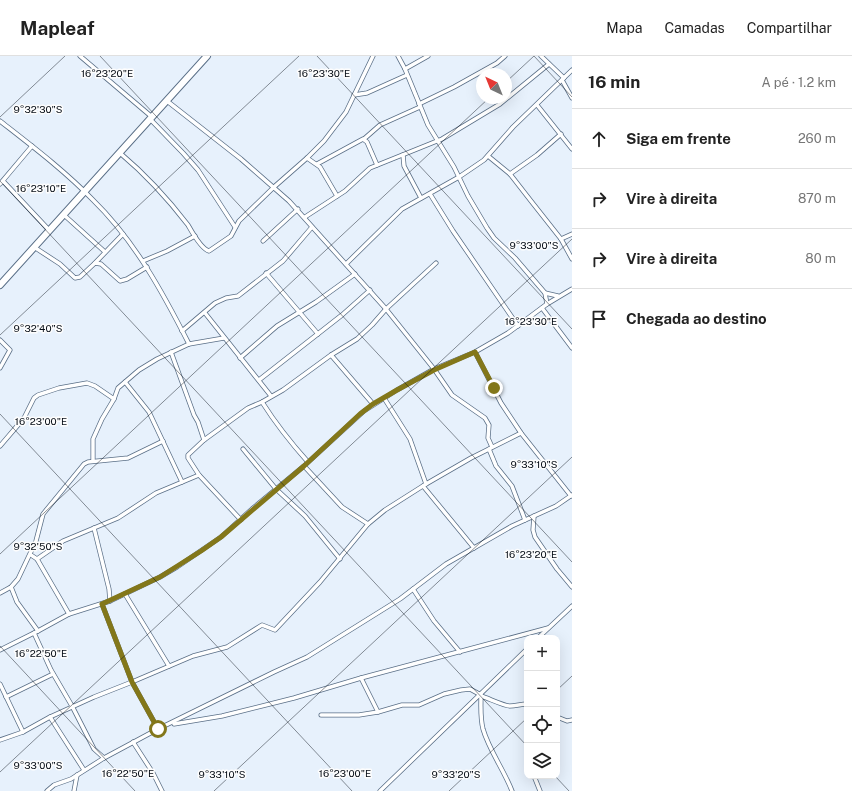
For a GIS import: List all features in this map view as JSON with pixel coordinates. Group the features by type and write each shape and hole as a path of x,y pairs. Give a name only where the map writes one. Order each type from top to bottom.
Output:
{"main road":[{"path":"0,285 167,101 203,58"}],"street":[{"path":"80,56 151,118 198,170 235,227"},
{"path":"120,153 139,170 165,198 204,249 209,251 228,239 233,233 235,227 274,186 324,142 346,112 373,56"},
{"path":"398,56 405,68 419,106 428,125 459,177 468,196 494,238 515,258 545,293 547,304"},
{"path":"405,68 428,56"},
{"path":"317,164 364,139 380,125 454,87 497,63 505,56"},
{"path":"541,56 563,79 572,98"},
{"path":"305,218 350,187 364,172 377,165 448,136 500,104 549,64"},
{"path":"346,264 402,209 479,164 516,124 572,70"},
{"path":"354,95 367,93 408,75"},
{"path":"167,101 274,186 298,209 312,227 386,309 452,395 485,418 489,425 488,438 496,466 512,486 525,520"},
{"path":"537,105 572,149"},
{"path":"0,121 60,169 93,199 124,234 147,267 189,344"},
{"path":"510,174 537,155 561,134"},
{"path":"364,139 367,142 377,165"},
{"path":"32,146 1,183 49,230"},
{"path":"403,155 404,166 422,198"},
{"path":"488,156 510,174 561,239 572,260"},
{"path":"307,158 317,164 326,176 337,196"},
{"path":"430,194 518,326"},
{"path":"263,241 298,209"},
{"path":"64,215 105,252"},
{"path":"182,331 219,301 238,296 286,258 312,227"},
{"path":"34,248 60,264 75,278 80,277 124,234"},
{"path":"561,239 572,234"},
{"path":"143,261 167,251 195,236"},
{"path":"95,263 101,264 120,281 127,280 147,267"},
{"path":"241,520 199,476 188,458 188,455 204,440 248,408 262,402 298,379 362,335 386,309 436,263"},
{"path":"266,273 318,334"},
{"path":"240,358 277,326 299,313 355,274"},
{"path":"0,650 68,614 110,601 160,577 187,561 221,537 304,466 360,414 373,404 434,370 475,352 508,334 558,296 572,289"},
{"path":"258,380 342,315 370,290"},
{"path":"545,293 558,296"},
{"path":"542,308 572,348"},
{"path":"205,313 271,396"},
{"path":"93,461 94,439 102,419 114,399 116,390 157,359 171,352 189,344 224,338"},
{"path":"0,340 10,350 0,368"},
{"path":"171,352 182,386 198,422 204,440"},
{"path":"47,791 54,785 77,775 104,758 158,729 307,657 373,616 413,589 446,564 525,520 556,506 572,496 521,432 502,403 475,352"},
{"path":"331,355 373,404"},
{"path":"125,382 146,407 182,482"},
{"path":"0,446 24,418 34,398 38,395 59,388 87,383 96,386 114,399"},
{"path":"384,398 410,439 425,485 474,548"},
{"path":"262,402 290,442 308,462"},
{"path":"0,740 23,732 50,716 72,706 193,656 227,647 262,625 274,630 277,629 340,559 348,547 368,524 385,510 425,485 521,432"},
{"path":"0,593 11,587 18,579 31,555 42,518 46,510 84,464 93,461 128,458 163,441"},
{"path":"243,449 276,489 298,508 340,559"},
{"path":"304,466 342,507 368,524"},
{"path":"37,559 63,541 118,518 156,493 199,476"},
{"path":"534,516 533,530 535,538 572,587"},
{"path":"94,528 109,588 110,601"},
{"path":"31,555 37,559 68,614"},
{"path":"11,587 17,602 36,632 53,674 72,706 94,750 104,758"},
{"path":"413,589 434,621 460,652"},
{"path":"125,594 169,666"},
{"path":"102,604 132,682 158,729"},
{"path":"541,635 572,606"},
{"path":"169,724 222,716 294,698 361,678 548,628"},
{"path":"380,791 524,652"},
{"path":"6,696 53,674"},
{"path":"361,678 378,712"},
{"path":"0,684 23,732"},
{"path":"321,715 359,715 402,706 419,705 444,694 470,689 504,705 524,704"},
{"path":"481,695 480,711 483,728 512,791"},
{"path":"50,716 84,770"},
{"path":"560,718 572,720"},
{"path":"133,742 153,773 162,791"},
{"path":"76,790 77,775"},
{"path":"535,779 540,791"}],"route":[{"path":"158,729 132,682 102,604 160,577 221,537 304,466 360,414 373,404 397,390 434,370 475,352 494,388"}]}
